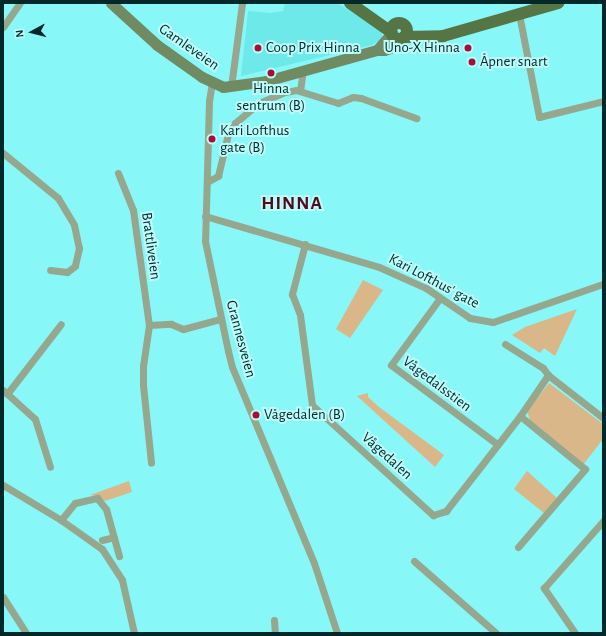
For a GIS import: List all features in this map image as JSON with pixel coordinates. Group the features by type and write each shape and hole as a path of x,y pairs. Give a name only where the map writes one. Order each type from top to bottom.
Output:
{"main road":[{"path":"354,5 399,32 449,33 558,3"}],"street":[{"path":"3,27 20,3"},
{"name":"Gamleveien","path":"112,3 157,45 212,82 231,87 266,81 377,50 399,32"},
{"path":"231,87 242,3"},
{"path":"519,14 539,117 603,101"},
{"path":"300,91 303,70"},
{"name":"Grannesveien","path":"212,82 209,101 205,216 207,253 221,319 232,367 314,563 337,633"},
{"path":"207,182 218,176 228,134 243,115 265,99 285,92 300,91 338,103 353,97 361,98 416,118"},
{"path":"3,154 58,198 74,225 79,248 75,266 67,272 50,270"},
{"name":"Brattliveien","path":"118,173 133,210 149,325 143,366 143,385 152,463"},
{"name":"Kari Lofthus' gate","path":"205,216 305,244 379,267 426,288 470,318 493,322 603,284"},
{"name":"Vågedalen","path":"305,244 292,294 300,315 310,402 314,408 433,515 446,511 520,416 548,375"},
{"name":"Vågedalsstien","path":"440,298 391,366 497,444"},
{"path":"149,325 171,324 183,329 221,319"},
{"path":"50,467 35,419 5,392 61,324"},
{"path":"505,344 543,368 548,375 603,418"},
{"path":"518,547 585,469 520,416"},
{"path":"3,484 61,520 102,549 115,566 127,592 134,633"},
{"path":"61,520 74,503 97,498 104,504 119,556"},
{"path":"575,633 544,588 603,521"},
{"path":"102,540 114,537"},
{"path":"414,561 496,633"},
{"path":"3,597 26,633"},
{"path":"274,620 275,633"}],"shaded area":[{"path":"285,3 337,3 382,30 382,39 372,45 241,76 248,11 271,13 283,11"},
{"path":"363,280 383,290 350,338 336,329"},
{"path":"577,309 555,356 544,348 540,353 512,335 525,327"},
{"path":"549,383 603,424 603,439 583,465 530,420 527,411"},
{"path":"368,393 368,397 379,407 444,455 435,467 357,396"},
{"path":"527,471 557,498 544,513 514,489"},
{"path":"129,481 132,492 105,501 97,496 90,495"}],"place":[{"name":"Coop Prix Hinna","path":"258,48"},
{"name":"Uno-X Hinna","path":"468,48"},
{"name":"Åpner snart","path":"472,62"},
{"name":"Hinna sentrum (B)","path":"271,73"},
{"name":"Kari Lofthus gate (B)","path":"212,139"},
{"name":"Vågedalen (B)","path":"256,415"}],"district":[{"name":"HINNA","path":"292,204"}]}
